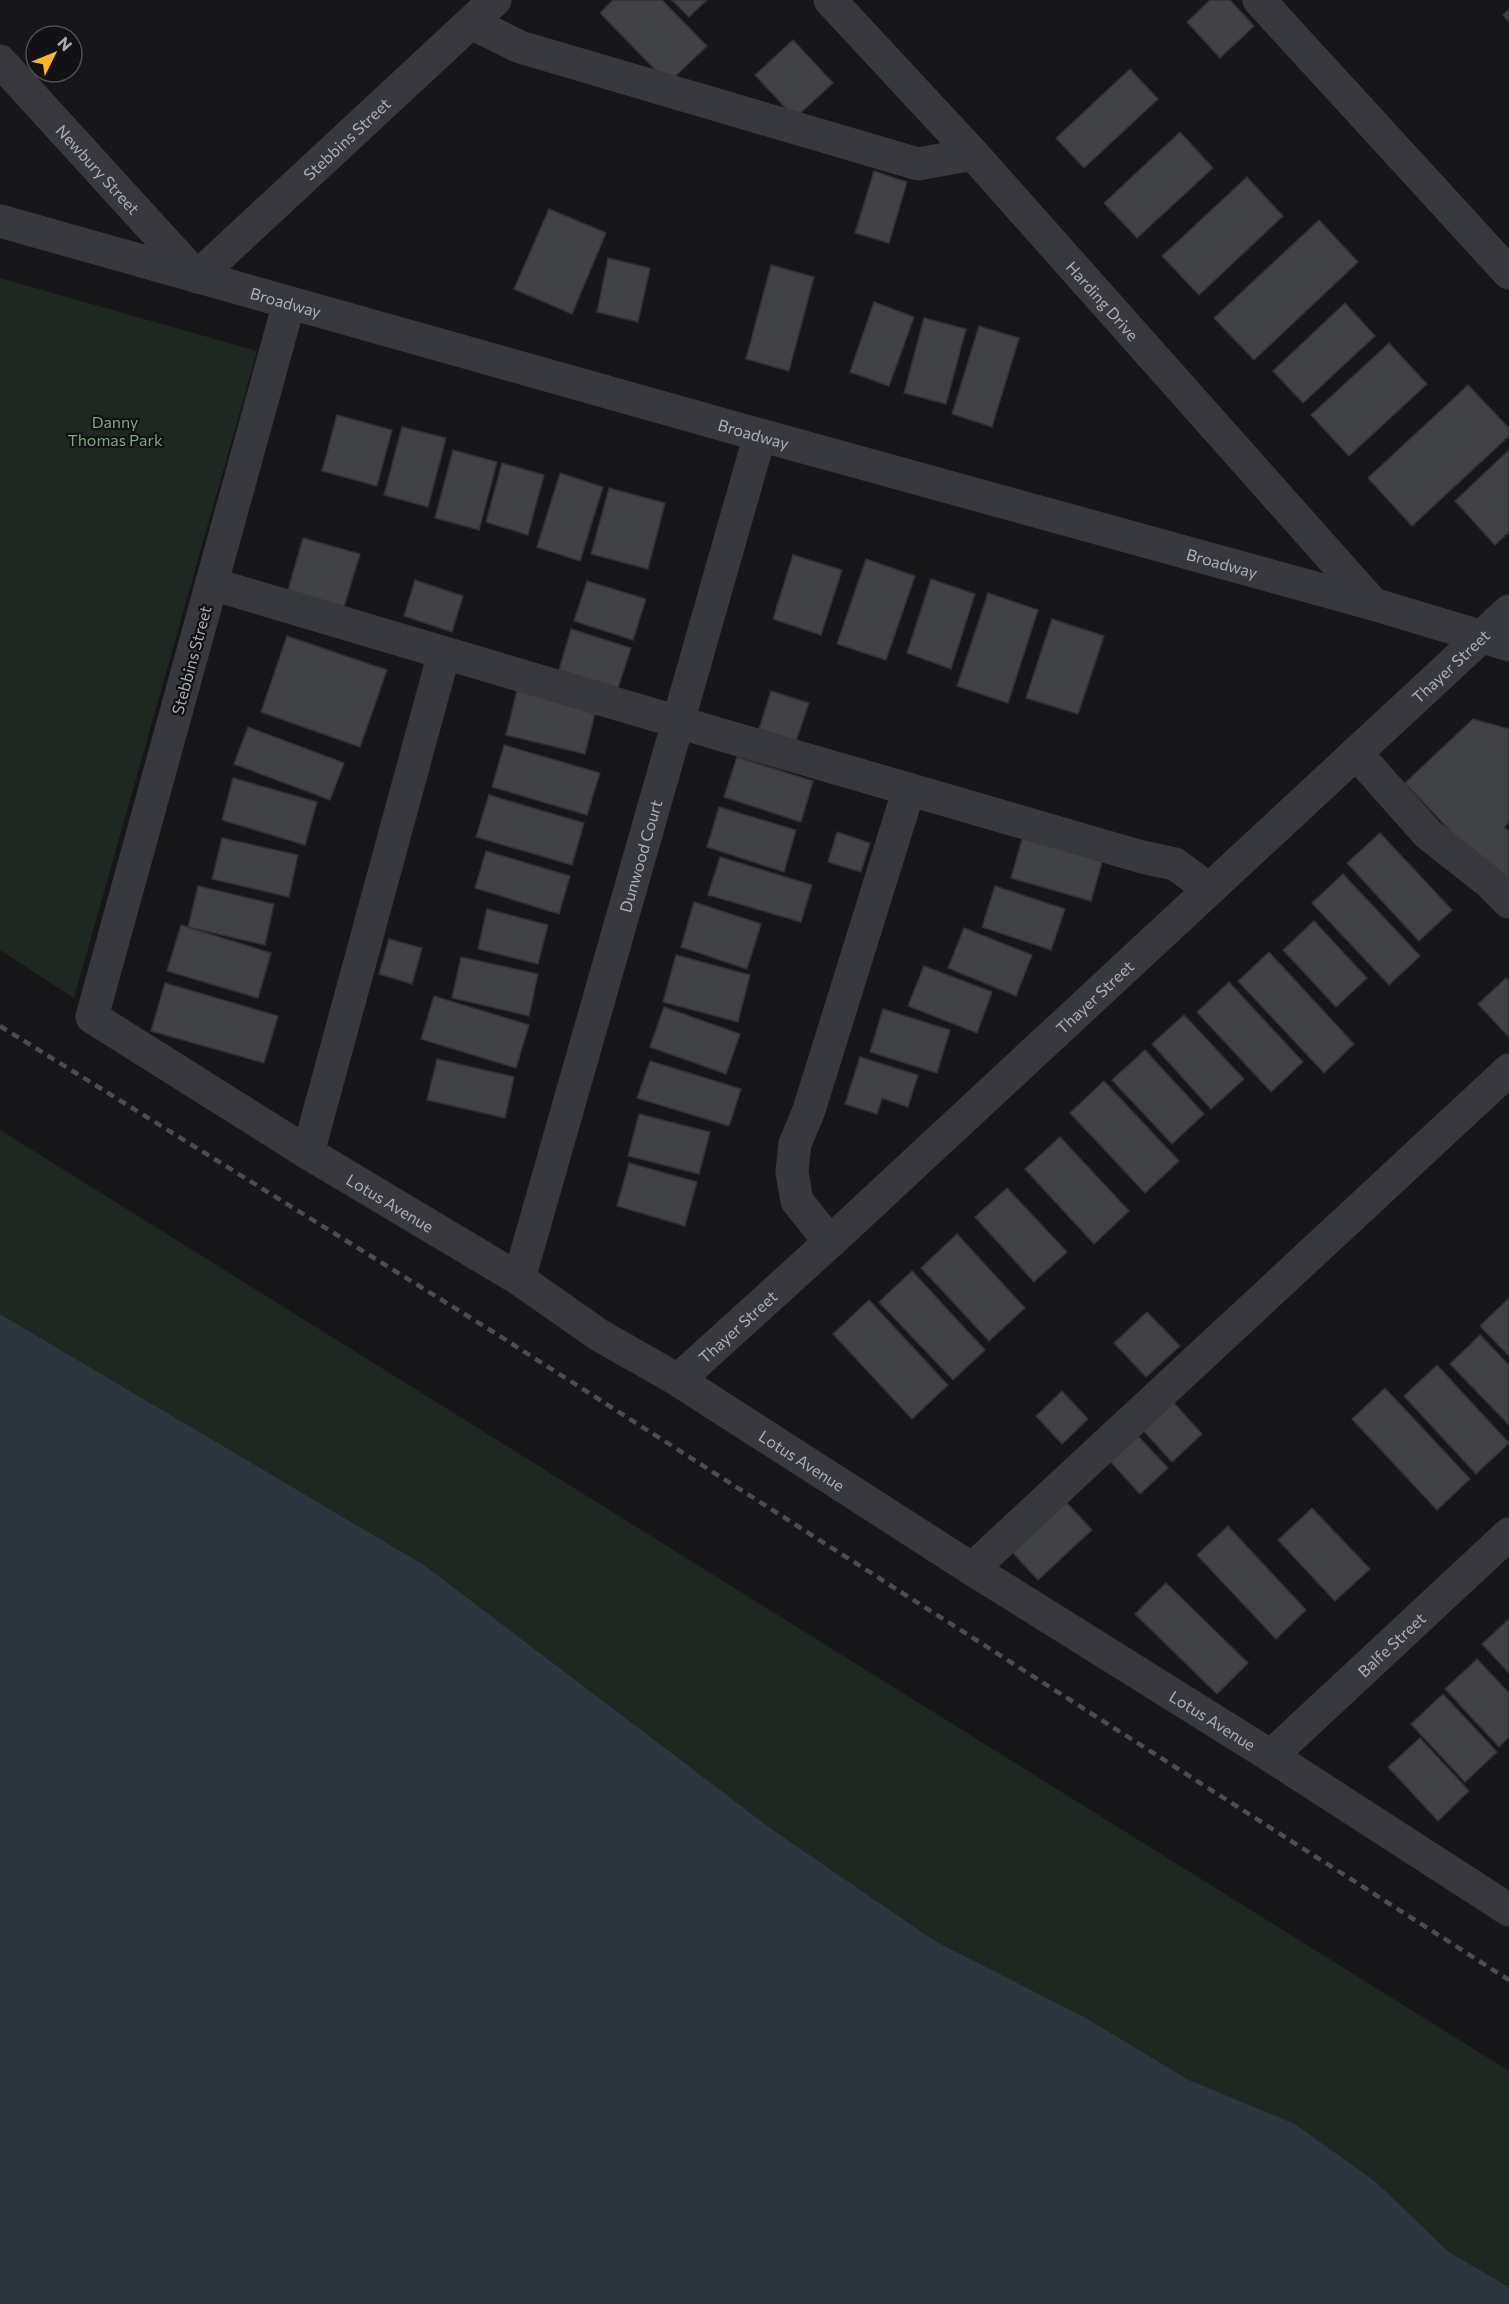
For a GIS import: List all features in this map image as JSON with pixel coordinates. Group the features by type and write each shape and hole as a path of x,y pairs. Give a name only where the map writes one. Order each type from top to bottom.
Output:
{"street":[{"name":"Stebbins Street","path":"197,277 495,0"},
{"name":"Harding Drive","path":"830,0 973,154 1373,604"},
{"path":"1259,0 1509,273"},
{"path":"471,23 520,47 918,164 973,154"},
{"name":"Newbury Street","path":"0,61 197,277"},
{"name":"Broadway","path":"0,221 760,435 1373,604 1495,641"},
{"name":"Stebbins Street","path":"92,1017 290,303"},
{"name":"Dunwood Court","path":"519,1279 760,435"},
{"path":"212,584 1142,857 1175,864 1209,889"},
{"name":"Thayer Street","path":"678,1380 830,1242 1356,753 1495,641 1509,611"},
{"path":"308,1153 444,652"},
{"path":"1356,753 1428,834 1489,882 1509,902"},
{"path":"830,1242 797,1201 792,1172 795,1144 809,1110 909,789"},
{"name":"Lotus Avenue","path":"92,1017 308,1153 519,1279 600,1335 678,1380 972,1569 1271,1756 1509,1910"},
{"path":"972,1569 1509,1070"},
{"name":"Balfe Street","path":"1271,1756 1509,1534"}],"green space":[{"name":"Danny Thomas Park","path":"0,278 257,351 74,998 0,950"},
{"path":"0,1130 1509,2071 1509,2287 1449,2252 1376,2182 1295,2124 1187,2079 1086,2018 935,1941 773,1830 424,1565 0,1314"}],"shaded area":[{"path":"0,1314 424,1565 773,1830 935,1941 1086,2018 1187,2079 1295,2124 1376,2182 1449,2252 1509,2287 1509,2304 0,2304"}],"building":[{"path":"613,0 662,0 707,46 668,83 600,13"},
{"path":"672,0 707,0 689,17"},
{"path":"1210,0 1230,0 1254,26 1220,58 1187,22"},
{"path":"1509,9 1509,22 1503,15"},
{"path":"793,40 833,83 795,118 755,75"},
{"path":"1130,69 1158,99 1084,168 1056,138"},
{"path":"1180,132 1213,168 1137,238 1104,203"},
{"path":"874,171 907,182 889,243 855,233"},
{"path":"1247,177 1283,216 1199,295 1162,256"},
{"path":"549,209 606,233 572,314 514,289"},
{"path":"1319,220 1358,262 1254,360 1214,318"},
{"path":"608,258 650,268 638,322 597,312"},
{"path":"771,265 814,277 789,371 746,359"},
{"path":"874,302 914,317 889,386 850,372"},
{"path":"1345,303 1375,336 1303,403 1273,371"},
{"path":"924,318 966,329 946,404 904,393"},
{"path":"979,326 1019,338 992,427 952,414"},
{"path":"1389,343 1427,384 1349,456 1311,415"},
{"path":"1468,385 1509,428 1509,436 1412,526 1368,478"},
{"path":"337,415 392,430 377,486 322,471"},
{"path":"402,427 446,438 428,507 384,495"},
{"path":"453,450 497,462 479,530 435,518"},
{"path":"1509,450 1509,532 1495,545 1455,501"},
{"path":"502,463 544,475 528,535 486,522"},
{"path":"560,473 603,487 580,561 537,547"},
{"path":"609,488 665,503 648,569 591,554"},
{"path":"303,538 360,554 344,607 288,590"},
{"path":"793,555 842,570 821,635 773,619"},
{"path":"866,559 915,576 886,660 837,644"},
{"path":"931,579 975,594 951,669 907,653"},
{"path":"415,580 463,596 452,632 404,616"},
{"path":"587,581 646,599 633,640 574,621"},
{"path":"988,593 1038,610 1008,703 957,686"},
{"path":"1052,619 1104,636 1078,714 1026,698"},
{"path":"571,629 631,648 618,688 559,670"},
{"path":"287,636 387,670 360,747 261,712"},
{"path":"517,690 596,709 585,754 506,735"},
{"path":"771,691 809,703 796,741 759,729"},
{"path":"1473,719 1509,729 1509,822 1504,827 1509,832 1509,893 1405,783"},
{"path":"248,727 344,763 330,800 234,764"},
{"path":"504,745 600,773 587,815 492,787"},
{"path":"737,757 813,781 801,822 724,797"},
{"path":"233,778 317,802 305,845 222,820"},
{"path":"489,795 584,823 572,865 476,837"},
{"path":"719,807 796,830 784,872 707,847"},
{"path":"837,832 870,843 861,872 828,862"},
{"path":"1380,833 1452,910 1419,941 1347,863"},
{"path":"1023,836 1103,859 1091,901 1011,878"},
{"path":"222,838 298,855 289,897 212,879"},
{"path":"486,851 570,876 559,914 475,888"},
{"path":"720,857 812,885 801,922 708,895"},
{"path":"1343,874 1420,956 1389,985 1312,903"},
{"path":"198,886 274,904 265,945 188,927"},
{"path":"995,886 1065,909 1051,950 982,927"},
{"path":"694,902 761,924 747,969 681,947"},
{"path":"487,909 548,925 538,964 478,949"},
{"path":"1314,921 1367,978 1336,1007 1283,950"},
{"path":"181,925 271,953 258,998 167,971"},
{"path":"964,928 1032,955 1016,996 948,968"},
{"path":"389,939 422,948 412,984 379,974"},
{"path":"1269,952 1354,1044 1324,1073 1238,981"},
{"path":"676,955 750,975 738,1022 663,1002"},
{"path":"461,957 538,974 529,1016 452,998"},
{"path":"924,966 992,992 977,1033 908,1006"},
{"path":"1506,978 1509,981 1509,1037 1478,1004"},
{"path":"1229,982 1303,1062 1271,1092 1197,1012"},
{"path":"165,983 278,1016 264,1063 151,1031"},
{"path":"434,996 529,1025 516,1068 421,1039"},
{"path":"664,1007 740,1034 726,1074 650,1047"},
{"path":"883,1009 950,1030 937,1073 870,1052"},
{"path":"1184,1015 1244,1079 1211,1109 1152,1044"},
{"path":"1145,1050 1204,1114 1172,1144 1112,1080"},
{"path":"860,1057 918,1075 908,1107 882,1098 877,1114 845,1104"},
{"path":"437,1059 514,1077 505,1118 427,1100"},
{"path":"650,1061 741,1089 729,1126 637,1098"},
{"path":"1104,1081 1179,1161 1145,1193 1070,1113"},
{"path":"639,1114 710,1132 699,1174 628,1156"},
{"path":"1060,1137 1129,1211 1094,1244 1025,1169"},
{"path":"629,1163 697,1182 685,1226 617,1206"},
{"path":"1007,1188 1067,1252 1034,1282 975,1217"},
{"path":"957,1234 1025,1308 989,1341 921,1268"},
{"path":"912,1271 985,1350 953,1380 879,1302"},
{"path":"1509,1298 1509,1356 1480,1326"},
{"path":"869,1300 948,1385 912,1419 833,1334"},
{"path":"1147,1312 1180,1346 1146,1377 1114,1343"},
{"path":"1480,1335 1509,1365 1509,1425 1450,1364"},
{"path":"1437,1365 1509,1443 1476,1474 1404,1396"},
{"path":"1385,1388 1470,1479 1437,1510 1352,1419"},
{"path":"1062,1391 1088,1419 1062,1444 1036,1416"},
{"path":"1173,1402 1202,1434 1172,1462 1143,1430"},
{"path":"1138,1436 1168,1468 1140,1494 1110,1461"},
{"path":"1065,1501 1092,1530 1038,1580 1011,1551"},
{"path":"1312,1508 1370,1569 1335,1601 1278,1540"},
{"path":"1228,1526 1306,1610 1276,1639 1197,1555"},
{"path":"1166,1583 1248,1663 1217,1694 1135,1614"},
{"path":"1509,1619 1509,1673 1482,1644"},
{"path":"1477,1659 1509,1693 1509,1737 1499,1747 1445,1689"},
{"path":"1443,1694 1497,1752 1465,1782 1411,1724"},
{"path":"1420,1738 1469,1791 1438,1821 1388,1767"}],"railway":[{"path":"0,1026 495,1333 1509,1980"}]}
